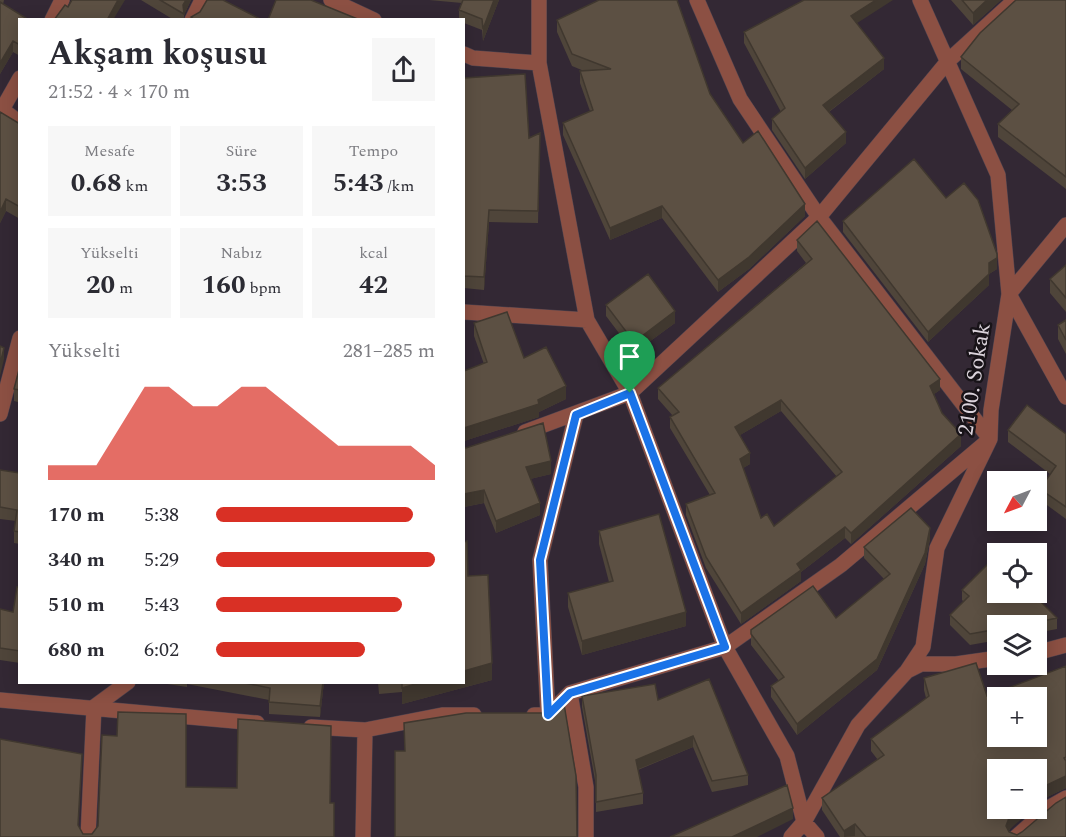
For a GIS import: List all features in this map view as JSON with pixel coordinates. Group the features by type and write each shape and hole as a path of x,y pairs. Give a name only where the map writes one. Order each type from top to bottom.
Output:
{"street":[{"path":"52,18 62,0"},
{"path":"193,18 202,0"},
{"path":"331,0 370,18"},
{"path":"539,0 540,63 587,320 630,393 725,647 787,756 804,822 818,837"},
{"path":"513,715 548,715 570,693 725,647 841,565 990,439 819,217 740,99 697,0"},
{"name":"2100. Sokak","path":"791,837 804,822 858,725 907,671 922,647 937,548 990,439 991,410 1008,294 998,175 920,0"},
{"path":"511,436 576,415 630,393 819,217 948,61 1015,0"},
{"path":"465,54 473,58 540,63"},
{"path":"18,81 1,110 18,122"},
{"path":"1066,225 1008,294 1066,397"},
{"path":"465,312 587,320"},
{"path":"0,414 18,346"},
{"path":"548,715 540,560 576,415"},
{"path":"1047,650 1066,645"},
{"path":"907,671 921,664 956,664 987,660"},
{"path":"94,707 125,684"},
{"path":"570,693 586,788 586,837"},
{"path":"0,700 273,724"},
{"path":"88,837 94,707"},
{"path":"296,726 365,730 442,715 489,715"},
{"path":"363,837 365,730"},
{"path":"1016,837 1050,807 1066,798"}],"building":[{"path":"72,0 118,0 108,18 55,18 65,5 68,7"},
{"path":"160,0 186,0 183,5 184,14"},
{"path":"207,0 223,0 258,18 191,17 200,12"},
{"path":"276,0 311,0 355,18 269,18"},
{"path":"463,0 494,0 483,29 482,19 459,10"},
{"path":"599,0 677,0 710,94 743,143 758,131 805,204 749,257 718,280 662,206 610,228 563,123 593,110 580,71 611,69 572,54 557,20"},
{"path":"804,0 876,0 851,16 884,58 823,105 846,132 805,168 772,119 785,108 744,32"},
{"path":"962,0 987,0 973,13"},
{"path":"1016,0 1066,0 1066,177 998,124 1019,104 961,57 980,33"},
{"path":"0,2 26,18 18,18 18,44 13,41 0,63"},
{"path":"525,74 529,138 540,133 538,211 489,210 484,277 465,276 465,78"},
{"path":"0,112 18,123 18,206 6,199 0,212"},
{"path":"914,159 946,198 964,183 978,200 997,254 997,258 989,263 989,274 928,332 843,221"},
{"path":"817,221 940,379 930,386 942,413 961,434 851,533 845,527 797,564 801,570 741,613 706,557 686,504 715,493 670,417 679,412 658,388 812,259 797,240","holes":["781,400 842,472 774,526 767,514 761,518 740,459 750,453 735,427"]},
{"path":"1066,265 1066,298 1050,279"},
{"path":"648,274 675,311 634,342 606,305"},
{"path":"507,312 524,358 546,347 566,386 538,400 539,404 465,428 465,371 487,362 474,323"},
{"path":"1066,320 1066,340 1058,325"},
{"path":"0,346 4,348 0,364"},
{"path":"18,374 18,390 14,389"},
{"path":"1027,405 1066,434 1066,507 1047,494 1047,479 1056,466 1008,430"},
{"path":"543,423 551,461 526,467 540,503 496,521 484,490 465,494 466,448"},
{"path":"0,470 18,473 18,532 14,531 17,510 0,507"},
{"path":"911,508 930,528 925,553 877,659 797,724 771,686 784,677 751,634 751,630 813,586 836,618 890,574 864,547"},
{"path":"659,514 686,612 582,641 568,593 613,581 599,531"},
{"path":"467,541 468,576 488,575 492,663 465,671 465,542"},
{"path":"987,565 987,603 1042,603 1057,618 1047,620 1047,615 987,615 987,631 970,634 950,615 969,596 962,590"},
{"path":"18,587 18,651 0,648 0,609 13,612"},
{"path":"976,663 987,696 987,747 1047,747 1047,687 1011,687 1066,666 1066,757 1064,758 1066,776 1047,785 1047,759 987,759 987,819 1009,819 1006,826 1009,832 1017,835 1037,819 1047,819 1047,811 1066,797 1066,837 866,837 855,824 844,831 822,798 884,755 871,739 929,696 924,678"},
{"path":"709,679 748,775 712,781 693,736 636,760 643,793 596,802 596,775 582,696 655,684 658,700"},
{"path":"250,684 323,684 320,706 269,702 270,688"},
{"path":"402,684 415,684 402,688"},
{"path":"564,704 576,776 577,837 395,837 395,751 405,751 404,723 466,713 549,713"},
{"path":"118,712 186,714 186,787 237,788 238,719 331,726 330,803 334,803 334,837 0,837 0,739 82,754 78,825 83,834 92,834 98,826 102,735 117,736"},
{"path":"787,785 793,808 732,837 670,837"}],"route":[{"path":"630,393 725,647 570,693 548,715 540,560 555,494 576,415 630,393"}]}
